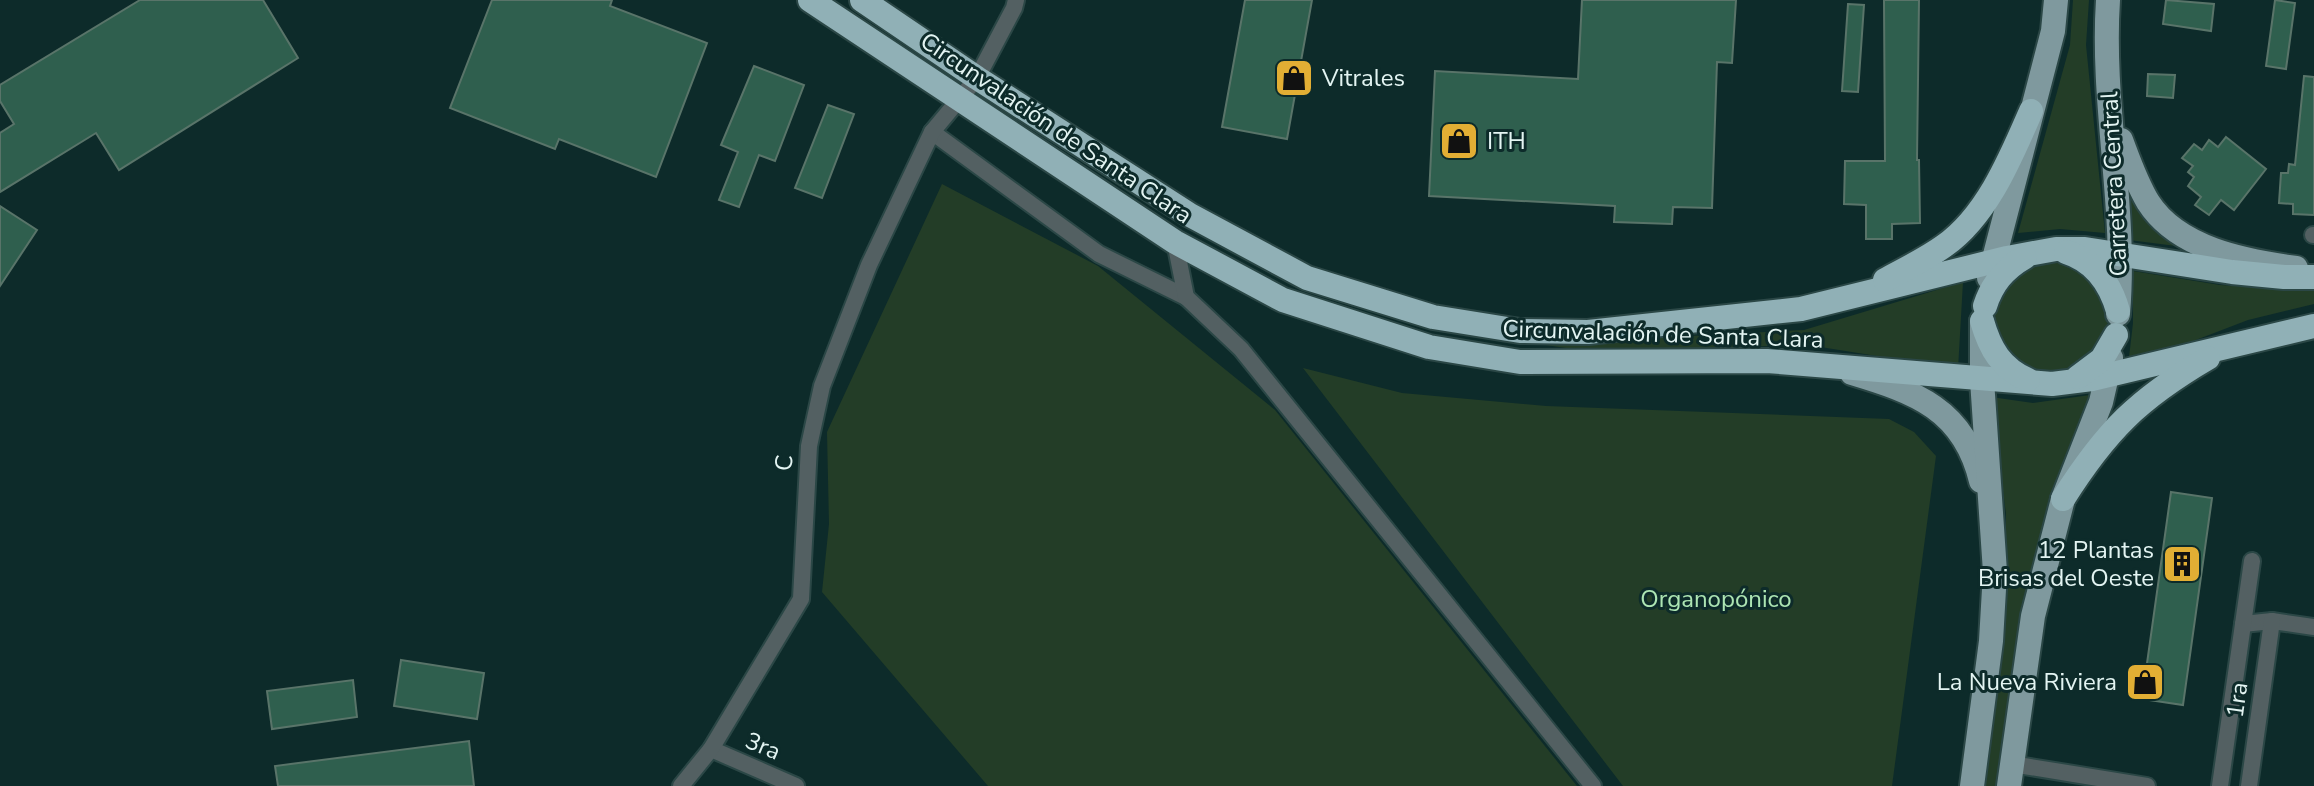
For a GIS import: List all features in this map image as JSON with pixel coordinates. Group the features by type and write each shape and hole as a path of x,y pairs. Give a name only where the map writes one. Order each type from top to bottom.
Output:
{"highway":[{"name":"Circunvalación de Santa Clara","path":"810,0 1175,242 1283,300 1429,347 1520,362 1767,361 2047,384 2074,383 2314,326"},
{"name":"Circunvalación de Santa Clara","path":"862,0 1190,215 1307,278 1433,317 1520,331 1588,332 1801,309 2049,250 2085,249 2121,253 2232,272 2284,277 2314,274"},
{"path":"1857,296 1947,244 1970,220 2001,174 2031,111"},
{"path":"2049,250 2071,253 2097,270 2107,282 2117,323 2110,348 2092,369 2066,382 2047,384 2013,373 2002,363 1993,351 1984,314 1989,293 2005,270 2028,255 2049,250"},
{"path":"2063,499 2091,454 2119,422 2173,379 2233,344"}],"main road":[{"path":"1972,786 1991,641 1995,572 1982,380 1984,314 1992,263 2053,31 2056,0"},
{"name":"Carretera Central","path":"2011,775 2033,616 2063,499 2101,402 2117,323 2121,253 2105,42 2108,0"},
{"path":"2110,110 2135,178 2149,204 2163,221 2208,248 2314,274"},
{"path":"1831,367 1908,391 1933,405 1952,423 1965,442 1981,477 1995,572"}],"street":[{"name":"C","path":"681,786 711,749 801,599 809,446 822,386 869,265 932,132 977,78 1016,0"},
{"path":"932,132 1099,254 1186,297 1241,349 1593,786"},
{"path":"1175,242 1186,297"},
{"path":"2220,786 2252,561"},
{"path":"2243,624 2272,621 2314,627"},
{"name":"1ra","path":"2249,786 2272,621"},
{"name":"3ra","path":"711,749 796,786"},
{"path":"2011,775 2147,786"}],"green space":[{"path":"2073,0 2089,0 2086,45 2105,233 2060,229 2018,233 2070,45"},
{"path":"942,184 1098,266 1275,410 1577,786 988,786 822,592 829,524 827,432"},
{"path":"2123,186 2150,220 2176,246 2129,240"},
{"path":"2051,260 2073,265 2091,277 2103,295 2108,317 2103,339 2091,357 2073,369 2051,374 2029,369 2011,357 1999,339 1994,317 1999,295 2011,277 2029,265"},
{"path":"2133,271 2220,285 2314,291 2314,304 2248,320 2128,366 2133,323"},
{"path":"1963,282 1958,369 1808,345 1586,351 1539,344 1804,330"},
{"name":"Organopónico","path":"1303,368 1402,393 1546,406 1889,419 1914,432 1936,456 1892,786 1623,786"},
{"path":"2090,395 2056,483 2021,608 1998,786 1982,786 2006,606 2006,514 1991,397 2033,403"}],"building":[{"path":"140,0 263,0 298,58 119,170 96,133 0,192 0,133 14,124 0,101 0,85"},
{"path":"492,0 612,0 610,6 707,43 656,177 559,139 555,149 450,108"},
{"path":"1245,0 1312,0 1287,139 1222,127"},
{"path":"1582,0 1736,0 1732,63 1717,62 1712,208 1673,207 1672,224 1614,222 1615,206 1429,196 1435,71 1578,79"},
{"path":"1884,0 1919,0 1917,160 1920,223 1892,224 1892,239 1866,239 1866,205 1844,204 1845,161 1885,161"},
{"path":"2166,0 2214,4 2211,31 2163,24"},
{"path":"2275,0 2295,3 2286,69 2266,66"},
{"path":"1848,4 1864,5 1858,92 1842,91"},
{"path":"754,66 804,85 775,161 759,155 739,207 719,200 738,152 721,145"},
{"path":"2148,74 2175,75 2173,98 2147,96"},
{"path":"2304,76 2314,77 2314,215 2293,214 2293,204 2279,203 2281,173 2288,173 2289,164 2295,165"},
{"path":"828,105 854,114 822,198 795,188"},
{"path":"2226,137 2266,169 2234,210 2221,200 2209,215 2195,205 2201,197 2188,186 2194,177 2188,172 2193,166 2182,158 2194,144 2202,150 2209,140 2218,147"},
{"path":"0,206 37,230 0,286"},
{"name":"12 Plantas Brisas del Oeste","path":"2171,492 2212,498 2183,705 2142,699"},
{"path":"401,660 484,673 477,719 394,706"},
{"path":"353,680 357,717 272,729 267,691"},
{"path":"469,741 474,786 278,786 275,766"}],"place":[{"name":"Vitrales","path":"1294,78"},
{"name":"ITH","path":"1459,141"},
{"name":"12 Plantas Brisas del Oeste","path":"2182,564"},
{"name":"La Nueva Riviera","path":"2145,682"}]}
